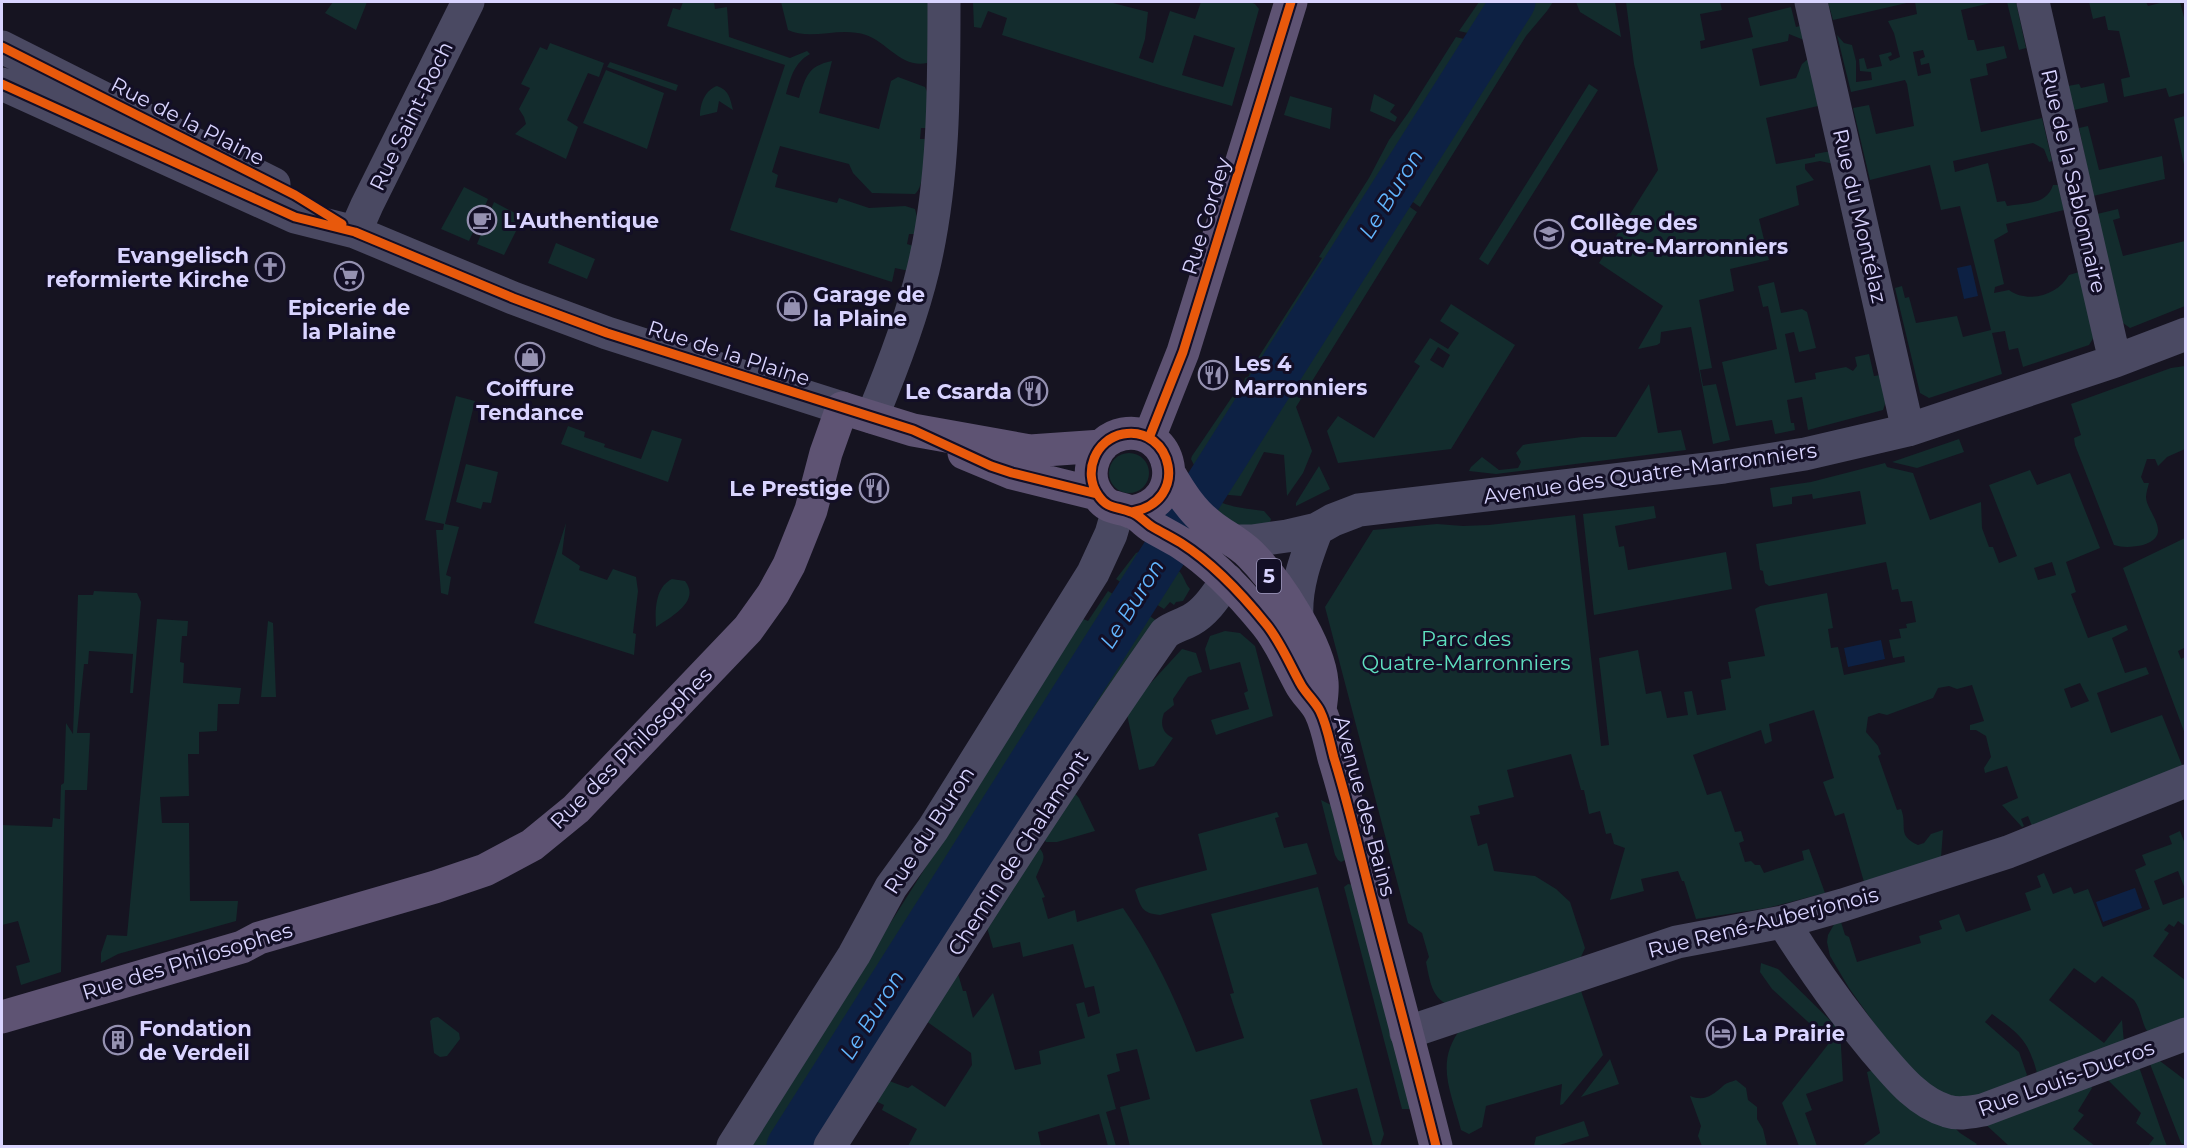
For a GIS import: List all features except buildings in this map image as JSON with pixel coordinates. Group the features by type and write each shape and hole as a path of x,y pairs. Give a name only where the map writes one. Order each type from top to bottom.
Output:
{"main road":[{"name":"Rue Cordey","path":"1149,438 1183,352 1291,2"},
{"name":"Rue de la Plaine","path":"857,412 913,430 1006,471 1125,511"},
{"name":"Rue des Philosophes","path":"2,1017 232,950 259,938 435,887 485,870 532,845 576,810 748,629 767,603 796,550 811,510 826,453 857,412"},
{"name":"Rue de la Plaine","path":"913,430 1030,451 1102,446"},
{"path":"1124,434 1137,434 1149,438 1164,453 1174,481 1167,485 1154,504 1143,510 1125,511 1092,482 1091,469 1094,456 1112,438 1124,434"},
{"name":"Avenue des Bains","path":"1174,481 1268,626 1303,690 1320,710"},
{"name":"Avenue des Bains","path":"1125,511 1181,543 1221,553 1249,553 1268,574 1297,618 1313,650 1323,682 1320,710 1348,806 1436,1146"}],"street":[{"name":"Rue Saint-Roch","path":"355,232 468,2"},
{"path":"857,412 905,332 928,246 939,156 944,84 944,2"},
{"name":"Rue du Montélaz","path":"1811,2 1908,430"},
{"name":"Rue de la Sablonnaire","path":"2033,2 2115,361"},
{"name":"Rue de la Plaine","path":"2,47 295,195 355,232"},
{"name":"Rue de la Plaine","path":"2,84 295,217 355,232 513,298 607,333 857,412"},
{"name":"Avenue des Quatre-Marronniers","path":"1221,553 1317,529 1359,510 1769,461 1908,430 2115,361 2186,334"},
{"name":"Rue du Buron","path":"734,1146 854,955 895,880 933,829 1093,573 1111,534 1125,511"},
{"path":"1297,618 1298,591 1306,557 1317,529"},
{"name":"Chemin de Chalamont","path":"830,1146 972,923 1110,712 1165,633 1170,628 1192,619 1206,608 1221,553"},
{"name":"Rue René-Auberjonois","path":"1406,1033 1677,942 1783,922 1844,905 2008,852 2186,781"},
{"name":"Rue Louis-Ducros","path":"1783,922 1844,1013 1894,1072 1917,1095 1933,1106 1948,1112 1965,1113 1983,1110 2186,1034"}],"green space":[{"path":"333,2 367,2 356,30 325,13"},
{"path":"683,2 714,2 715,9 727,7 729,37 790,58 807,51 810,54 797,66 786,94 799,98 809,73 818,66 832,61 819,113 879,129 891,81 898,77 925,87 928,94 926,128 921,128 920,139 925,139 923,169 921,184 915,194 872,193 853,173 849,164 780,146 772,172 778,175 775,187 837,203 839,198 869,208 905,206 915,209 917,217 915,234 909,234 907,244 913,246 909,271 895,268 892,282 730,230 785,65 667,26 673,8 680,10"},
{"path":"781,2 930,2 930,56 927,63 918,64 902,58 866,35 846,32 806,34 788,30"},
{"path":"973,2 1109,2 1148,12 1145,39 1139,58 1153,63 1170,11 1195,19 1201,2 1250,2 1259,9 1232,106 1002,35 1007,18 988,11 981,28 974,27","holes":["1194,35 1235,48 1223,87 1182,75"]},
{"path":"1479,2 1503,2 1481,36 1459,31"},
{"path":"1525,2 1553,2 1526,36 1420,207 1403,195"},
{"path":"1576,2 1615,2 1621,37 1580,12"},
{"path":"1626,2 1720,2 1722,10 1700,14 1705,40 1700,41 1701,49 1753,37 1748,18 1791,7 1796,27 1800,26 1804,40 1789,34 1788,41 1752,49 1760,86 1796,78 1802,64 1808,59 1818,106 1766,118 1776,164 1815,157 1815,154 1831,151 1834,164 1820,161 1805,164 1805,169 1814,180 1796,186 1799,205 1759,219 1769,260 1730,269 1734,291 1699,300 1712,368 1700,370 1703,386 1716,384 1730,440 1713,444 1691,327 1661,332 1660,343 1638,349 1663,306 1599,263 1658,170 1634,64"},
{"path":"1828,2 1911,2 1833,20"},
{"path":"1915,2 1995,2 1961,10 1968,40 1974,40 1977,51 2004,46 2007,58 1986,64 1988,75 1970,79 1981,132 2042,118 2052,161 2049,162 2044,149 2033,143 1953,161 1955,172 1988,163 1997,202 2005,201 2007,206 2041,200 2050,192 2053,185 2058,185 2064,210 2006,224 2008,232 1994,240 2004,284 1995,287 1994,293 2009,290 2025,296 2042,295 2058,288 2069,275 2079,272 2094,337 2089,345 2023,367 2018,348 2009,350 2005,331 1992,333 2002,374 1929,398 1920,393 1895,288 1902,286 1905,298 1909,297 1916,323 1957,316 1963,337 1991,330 1960,206 1941,210 1930,165 1870,180 1853,108 1869,105 1876,134 1914,126 1907,84 1905,80 1851,92 1837,35 1844,43 1852,45 1856,61 1856,82 1872,80 1871,72 1860,71 1859,59 1864,58 1867,69 1882,66 1879,55 1891,52 1892,55 1888,57 1890,61 1900,57 1894,33 1888,21 1917,14","holes":["1923,50 1925,57 1920,59 1921,65 1929,63 1931,73 1918,76 1913,52"]},
{"path":"2007,2 2016,2 2026,48 2019,50"},
{"path":"2089,2 2146,2 2148,6 2164,2 2180,2 2185,21 2185,93 2169,97 2166,88 2124,97 2121,79 2130,77 2119,31 2108,30 2105,16 2093,19"},
{"path":"1456,37 1476,42 1210,463 1197,471 1191,459 1192,456 1232,397 1242,389 1245,378 1249,376 1252,363 1256,361 1322,258 1319,257 1369,178 1389,140"},
{"path":"550,43 604,63 599,77 588,73 567,120 578,127 566,159 515,134 526,124 519,109 530,88 521,84 540,47 547,50"},
{"path":"610,62 678,85 676,91 607,67"},
{"path":"606,70 664,93 647,149 583,123"},
{"path":"2104,83 2108,102 2074,110 2068,86 2079,84 2081,88"},
{"path":"1589,84 1598,90 1488,265 1479,259"},
{"path":"717,86 727,92 733,110 719,101 717,112 700,116 704,98"},
{"path":"1374,94 1395,105 1390,112 1397,117 1395,122 1370,111"},
{"path":"1290,96 1332,108 1330,129 1284,115"},
{"path":"2186,116 2185,169 2174,119"},
{"path":"2088,126 2099,170 2162,156 2165,179 2093,196 2079,128"},
{"path":"464,187 488,199 469,241 441,229"},
{"path":"1400,200 1417,212 1296,407 1312,451 1303,473 1287,496 1284,455 1264,452 1241,496 1216,492"},
{"path":"494,202 536,224 539,219 542,220 538,229 521,221 504,255 477,244"},
{"path":"2118,209 2120,218 2113,220 2123,256 2185,241 2185,306 2130,328 2123,323 2097,214"},
{"path":"556,243 595,259 587,279 548,263"},
{"path":"1774,282 1781,313 1802,309 1807,312 1816,348 1799,352 1794,332 1785,334 1795,383 1816,379 1815,373 1846,367 1853,371 1857,366 1855,357 1869,354 1874,376 1881,375 1887,398 1883,410 1808,430 1802,397 1787,400 1791,423 1794,423 1795,430 1775,434 1772,420 1736,426 1722,362 1777,349 1768,306 1763,307 1758,286"},
{"path":"1451,304 1515,345 1451,449 1338,463 1327,431 1338,416 1374,438 1420,366 1414,362 1430,338 1448,349 1459,333 1440,321","holes":["1438,347 1450,355 1443,368 1430,360"]},
{"path":"2185,366 2185,449 2167,457 2158,466 2155,459 2147,459 2141,477 2144,483 2149,483 2146,497 2158,529 2157,535 2152,541 2143,545 2121,547 2114,545 2075,445 2074,438 2081,435 2071,404 2171,368"},
{"path":"1649,384 1658,433 1681,430 1686,450 1496,474 1469,471 1482,457 1499,470 1518,468 1521,462 1516,453 1523,445 1582,437 1616,437"},
{"path":"456,396 475,401 445,524 459,527 446,575 451,577 448,595 441,593 436,530 443,530 444,524 425,520"},
{"path":"568,426 585,432 584,437 605,444 604,447 641,459 652,430 682,439 668,482 561,444"},
{"path":"1959,439 1964,452 1917,468 1892,462"},
{"path":"1129,453 1137,454 1143,459 1148,465 1148,481 1143,487 1137,492 1129,493 1121,492 1115,487 1110,481 1109,473 1110,465 1115,459 1121,454"},
{"name":"Parc des Quatre-Marronniers","path":"1885,463 1887,467 1913,473 1930,520 1981,502 1982,528 1989,547 1993,547 1999,563 2017,556 1989,485 2030,470 2037,485 2070,473 2100,548 2066,562 2076,592 2071,594 2088,638 2126,625 2128,630 2112,638 2125,673 2146,667 2149,674 2097,693 2111,733 2162,715 2182,765 2103,801 2032,826 2028,816 2021,819 2024,826 2022,827 2002,805 2018,798 2007,766 1985,773 1984,768 1991,757 1986,736 1976,730 1970,730 1970,725 1984,721 1972,685 1957,689 1949,686 1938,688 1933,698 1887,715 1879,713 1868,717 1866,732 1878,746 1881,754 1878,756 1897,810 1901,809 1903,815 1907,838 1918,845 1924,843 1931,834 1943,830 1941,858 1864,882 1844,813 1835,816 1823,782 1834,778 1814,710 1769,724 1772,741 1765,744 1761,730 1693,755 1707,795 1721,791 1735,832 1741,831 1744,841 1739,843 1745,862 1751,861 1755,865 1760,865 1764,873 1804,860 1802,851 1809,849 1825,893 1767,908 1696,919 1684,881 1678,871 1641,879 1644,891 1610,900 1625,848 1614,844 1611,833 1606,834 1600,811 1589,814 1584,790 1581,790 1571,754 1507,770 1514,797 1478,806 1480,814 1470,816 1478,846 1487,843 1494,871 1535,876 1556,889 1570,902 1585,948 1580,959 1445,1003 1440,1000 1430,979 1426,962 1429,957 1422,933 1408,923 1325,607 1373,530 1437,524 1489,525 1575,515 1601,746 1609,745 1599,658 1638,650 1646,694 1661,691 1667,718 1688,715 1684,692 1692,691 1697,715 1726,710 1721,680 1731,678 1728,662 1765,656 1755,609 1760,606 1827,593 1833,628 1828,629 1831,648 1838,647 1844,675 1905,662 1904,656 1893,658 1889,640 1901,638 1899,629 1907,628 1906,624 1916,622 1912,601 1901,602 1898,589 1892,590 1886,562 1769,586 1765,583 1763,571 1760,570 1756,544 1866,524 1860,491 1813,499 1812,494 1792,497 1792,504 1773,507 1770,488 1811,482","holes":["2052,562 2056,575 2038,580 2034,568","2080,683 2089,701 2071,708 2064,689"]},
{"path":"466,464 498,472 491,503 483,502 481,509 456,502"},
{"path":"1319,466 1330,489 1296,506 1296,503"},
{"path":"1192,481 1208,496 1225,504 1264,511 1271,519 1268,529 1222,522"},
{"path":"1654,506 1656,518 1615,526 1619,547 1624,546 1628,570 1726,552 1732,589 1594,615 1583,514"},
{"path":"566,523 562,554 580,566 579,570 607,580 613,569 636,577 638,591 633,633 636,634 634,655 534,623"},
{"path":"2185,538 2185,651 2184,648 2178,651 2181,659 2185,657 2185,734 2123,568"},
{"path":"1149,548 1155,549 1131,589 1116,579 1136,553"},
{"path":"1170,558 1175,561 1174,567 1180,572 1190,589 1183,601 1176,602 1174,605 1170,602 1164,609 1146,598"},
{"path":"672,579 685,581 689,588 687,602 656,627 659,593"},
{"path":"94,591 137,593 141,602 133,693 130,693 133,654 89,651 88,664 84,664 77,733 90,733 87,790 65,790 61,972 21,985 16,966 30,962 18,921 2,925 2,825 52,827 53,818 60,819 66,723 73,734 78,595 93,595"},
{"path":"1108,591 1126,602 777,1146 749,1146 1083,619 1088,621"},
{"path":"1139,609 1157,621 818,1146 799,1146"},
{"path":"157,619 188,621 187,636 182,636 180,662 184,663 183,683 241,688 239,704 218,704 217,731 199,732 199,754 188,754 189,796 160,797 162,823 189,823 190,901 238,901 236,921 118,954 101,963 101,953 107,935 127,936"},
{"path":"268,621 273,623 276,697 261,697"},
{"path":"1225,631 1240,633 1255,646 1273,716 1216,735 1211,720 1249,709 1244,693 1248,691 1240,662 1210,670 1205,649 1210,636"},
{"path":"1182,649 1196,653 1202,672 1188,677 1173,699 1174,705 1164,713 1163,728 1166,734 1173,738 1154,766 1139,770 1126,710"},
{"path":"1072,790 1079,798 1095,831 1057,842 1046,842 1040,834"},
{"path":"1321,800 1331,805 1345,860 1341,862 1335,855"},
{"path":"1277,812 1279,817 1275,818 1284,848 1307,843 1317,874 1160,915 1145,911 1135,890 1138,888 1207,870 1198,834"},
{"path":"2180,831 2185,844 2185,889 2178,871 2154,881 2163,905 2185,897 2185,926 2178,921 2174,927 2169,924 2164,930 2169,933 2153,956 2185,980 2185,1022 2147,1031 2134,1000 2102,976 2095,983 2074,968 2049,1000 2104,1043 2122,1020 2124,1043 2037,1073 2030,1052 2021,1038 1992,1014 1985,1022 2019,1052 2027,1075 2021,1084 1985,1097 1947,1099 1906,1068 1849,988 1830,956 1828,935 1836,921 1841,922 1845,935 1849,937 1857,962 1921,943 1919,936 1942,929 1939,921 1959,914 1966,932 2031,910 2025,893 2041,887 2037,876 2044,873 2053,894 2071,887 2074,894 2088,889 2103,927 2150,909 2135,870 2146,865 2142,855 2172,844 2169,836"},
{"path":"1033,841 1044,858 1036,877 1045,897 1042,898 1048,919 1075,910 1077,922 1123,908 1164,978 1196,1052 1244,1038 1230,994 1234,993 1211,914 1318,887 1384,1134 1380,1146 1373,1146 1357,1088 1310,1100 1323,1146 1130,1146 1120,1107 1150,1099 1137,1049 1116,1054 1120,1071 1107,1075 1116,1109 1106,1112 1116,1146 1108,1146 1099,1114 1038,1132 1041,1146 908,1146 917,1129 882,1110 884,1105 867,1097 884,1079 908,1088 912,1085 945,1107 972,1065 971,1053 919,1016 954,960 973,1018 993,993 1015,1070 1041,1064 1039,1051 1085,1038 1076,1004 1084,1002 1088,1017 1100,1013 1094,986 1085,988 1073,944 1023,957 1020,942 993,948 983,914"},
{"path":"1348,884 1353,885 1413,1109 1402,1109 1344,887"},
{"path":"1761,963 1778,969 1840,1030 1843,1081 1806,1094 1812,1110 1805,1113 1817,1146 1799,1146 1782,1103 1830,1042 1772,989 1760,972"},
{"path":"1580,988 1603,1055 1563,1104 1560,1105 1562,1084 1486,1106 1482,1127 1469,1134 1461,1130 1447,1077 1447,1065 1449,1052 1462,1027"},
{"path":"438,1017 459,1033 460,1039 447,1056 440,1057 434,1053 430,1021"},
{"path":"2156,1058 2185,1080 2185,1145 2181,1143 2150,1064"},
{"path":"1610,1059 1619,1084 1581,1097"},
{"path":"2138,1064 2167,1146 2148,1146 2154,1138 2136,1123 2141,1113 2105,1077"},
{"path":"1876,1069 1977,1144 1975,1146 1862,1146 1880,1133 1867,1072"},
{"path":"1736,1080 1746,1088 1748,1100 1757,1107 1757,1119 1763,1129 1767,1146 1702,1146 1698,1136 1701,1126 1690,1096 1708,1097 1725,1084"},
{"path":"2091,1084 2092,1088 2078,1111 2084,1115 2073,1129 2095,1146 2009,1146 1983,1122"},
{"path":"1584,1121 1589,1136 1556,1146 1534,1146 1536,1137"}],"water":[{"path":"1971,265 1978,296 1964,299 1957,268"},
{"path":"1881,640 1885,659 1848,667 1844,648"},
{"path":"2135,888 2142,908 2103,922 2096,902"}],"waterway":[{"name":"Le Buron","path":"789,1146 1513,2"}],"cycle path":[{"path":"1149,438 1183,352 1291,2"},
{"path":"2,47 295,195 342,224"},
{"path":"2,84 295,217 355,232 513,298 607,333 913,430 991,466 1097,494"},
{"path":"1132,512 1151,505 1162,494 1168,480 1168,466 1163,452 1153,441 1140,434 1123,434 1105,442 1094,458 1091,476 1098,495 1105,503 1134,513 1151,526 1181,543 1205,560 1226,580 1247,601 1271,631 1302,687 1320,711 1350,812 1436,1146"}],"place":[{"name":"L'Authentique","path":"482,220"},
{"name":"Collège des Quatre-Marronniers","path":"1549,234"},
{"name":"Evangelisch reformierte Kirche","path":"270,267"},
{"name":"Epicerie de la Plaine","path":"349,276"},
{"name":"Garage de la Plaine","path":"792,306"},
{"name":"Coiffure Tendance","path":"530,357"},
{"name":"Les 4 Marronniers","path":"1213,375"},
{"name":"Le Csarda","path":"1033,391"},
{"name":"Le Prestige","path":"874,488"},
{"name":"La Prairie","path":"1721,1033"},
{"name":"Fondation de Verdeil","path":"118,1040"}]}
